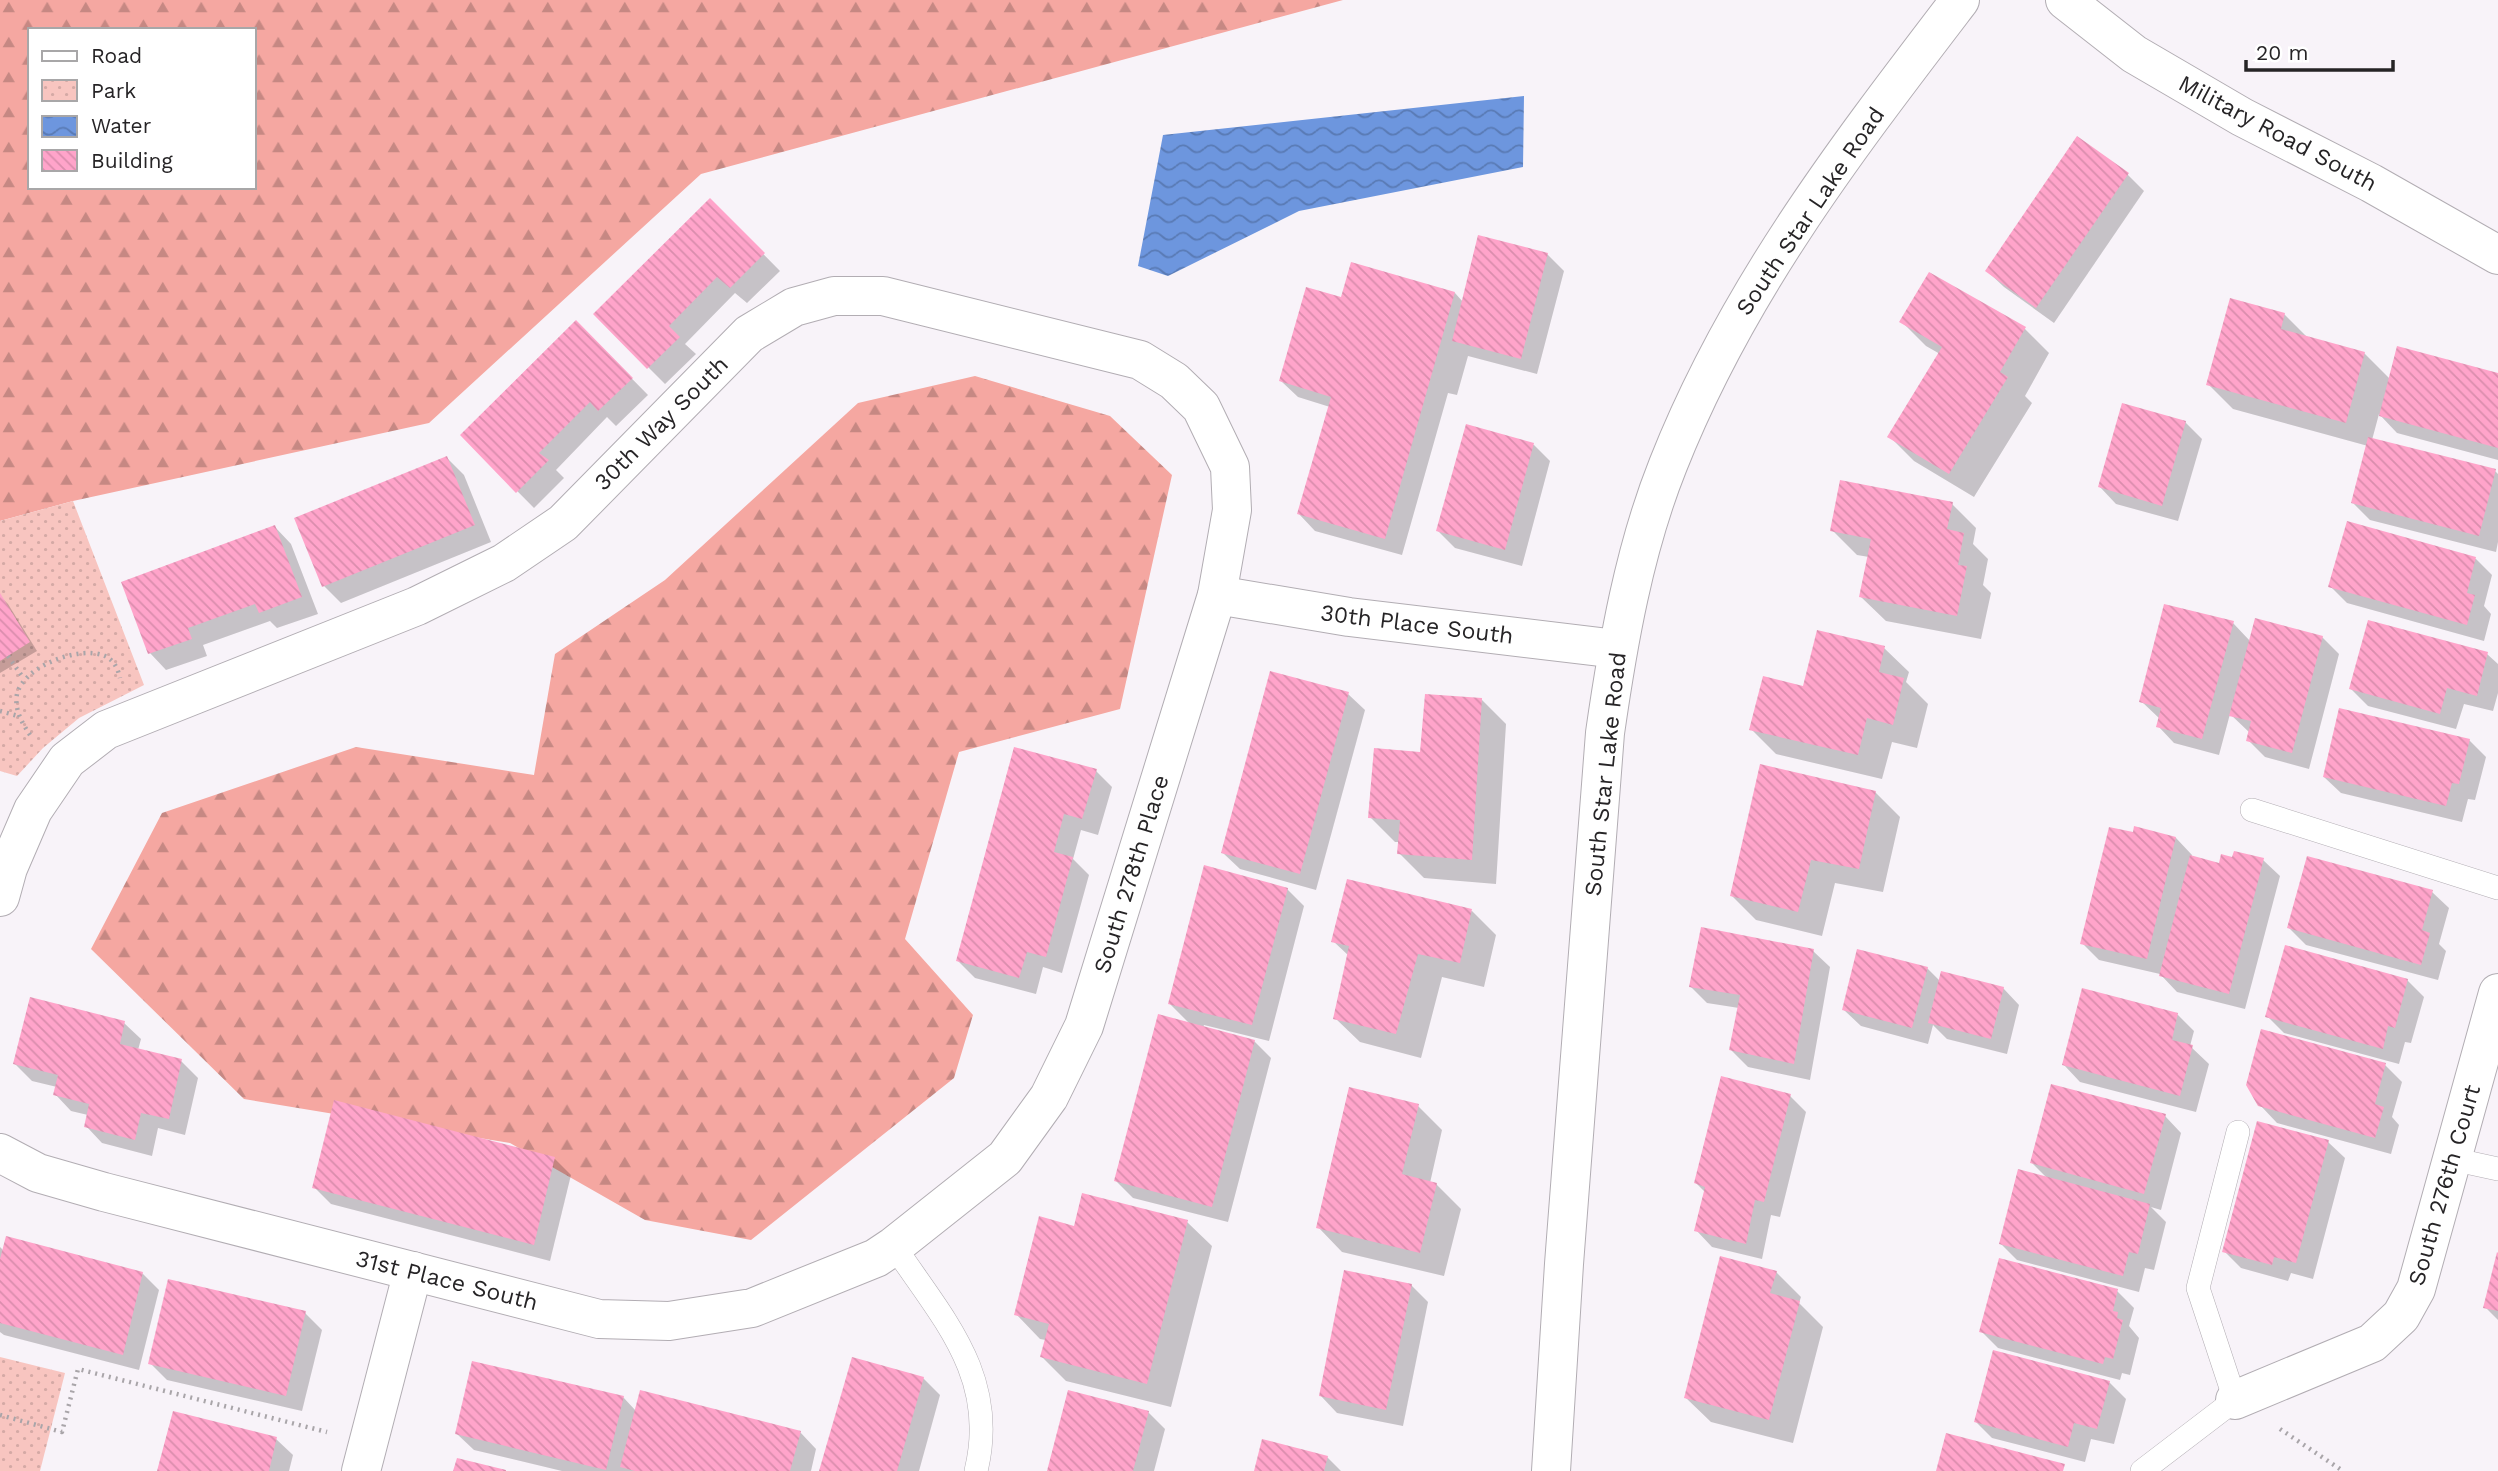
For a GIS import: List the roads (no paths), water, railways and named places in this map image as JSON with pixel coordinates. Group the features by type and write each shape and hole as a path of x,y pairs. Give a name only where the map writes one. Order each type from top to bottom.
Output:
{"street":[{"name":"South Star Lake Road","path":"1551,1471 1564,1264 1605,733 1617,649 1641,548 1667,467 1703,380 1765,270 1827,178 1960,0"},
{"name":"Military Road South","path":"2066,0 2134,54 2242,117 2371,183 2498,255"},
{"name":"30th Way South","path":"0,897 8,868 33,810 67,760 120,724 417,606 504,563 563,523 749,334 794,307 834,296 883,296 1140,360 1174,382 1202,407 1216,435"},
{"name":"South 278th Place","path":"894,1246 1005,1158 1049,1097 1088,1013 1217,595 1231,510 1230,467 1216,435"},
{"name":"30th Place South","path":"1217,595 1349,617 1617,649"},
{"name":"South 276th Court","path":"2235,1400 2372,1343 2401,1316 2416,1289 2498,993"},
{"name":"31st Place South","path":"0,1153 38,1173 104,1192 599,1319 669,1321 752,1308 876,1258 894,1246"},
{"path":"364,1457 413,1271"}],"lane":[{"path":"2252,810 2498,888"},
{"path":"2142,1471 2235,1400 2198,1288 2238,1132"},
{"path":"2452,1159 2498,1169"},
{"path":"894,1246 957,1341 971,1368 980,1397 983,1425 976,1471"}],"water":[{"path":"1524,96 1523,167 1299,211 1168,276 1138,266 1163,135"}]}
